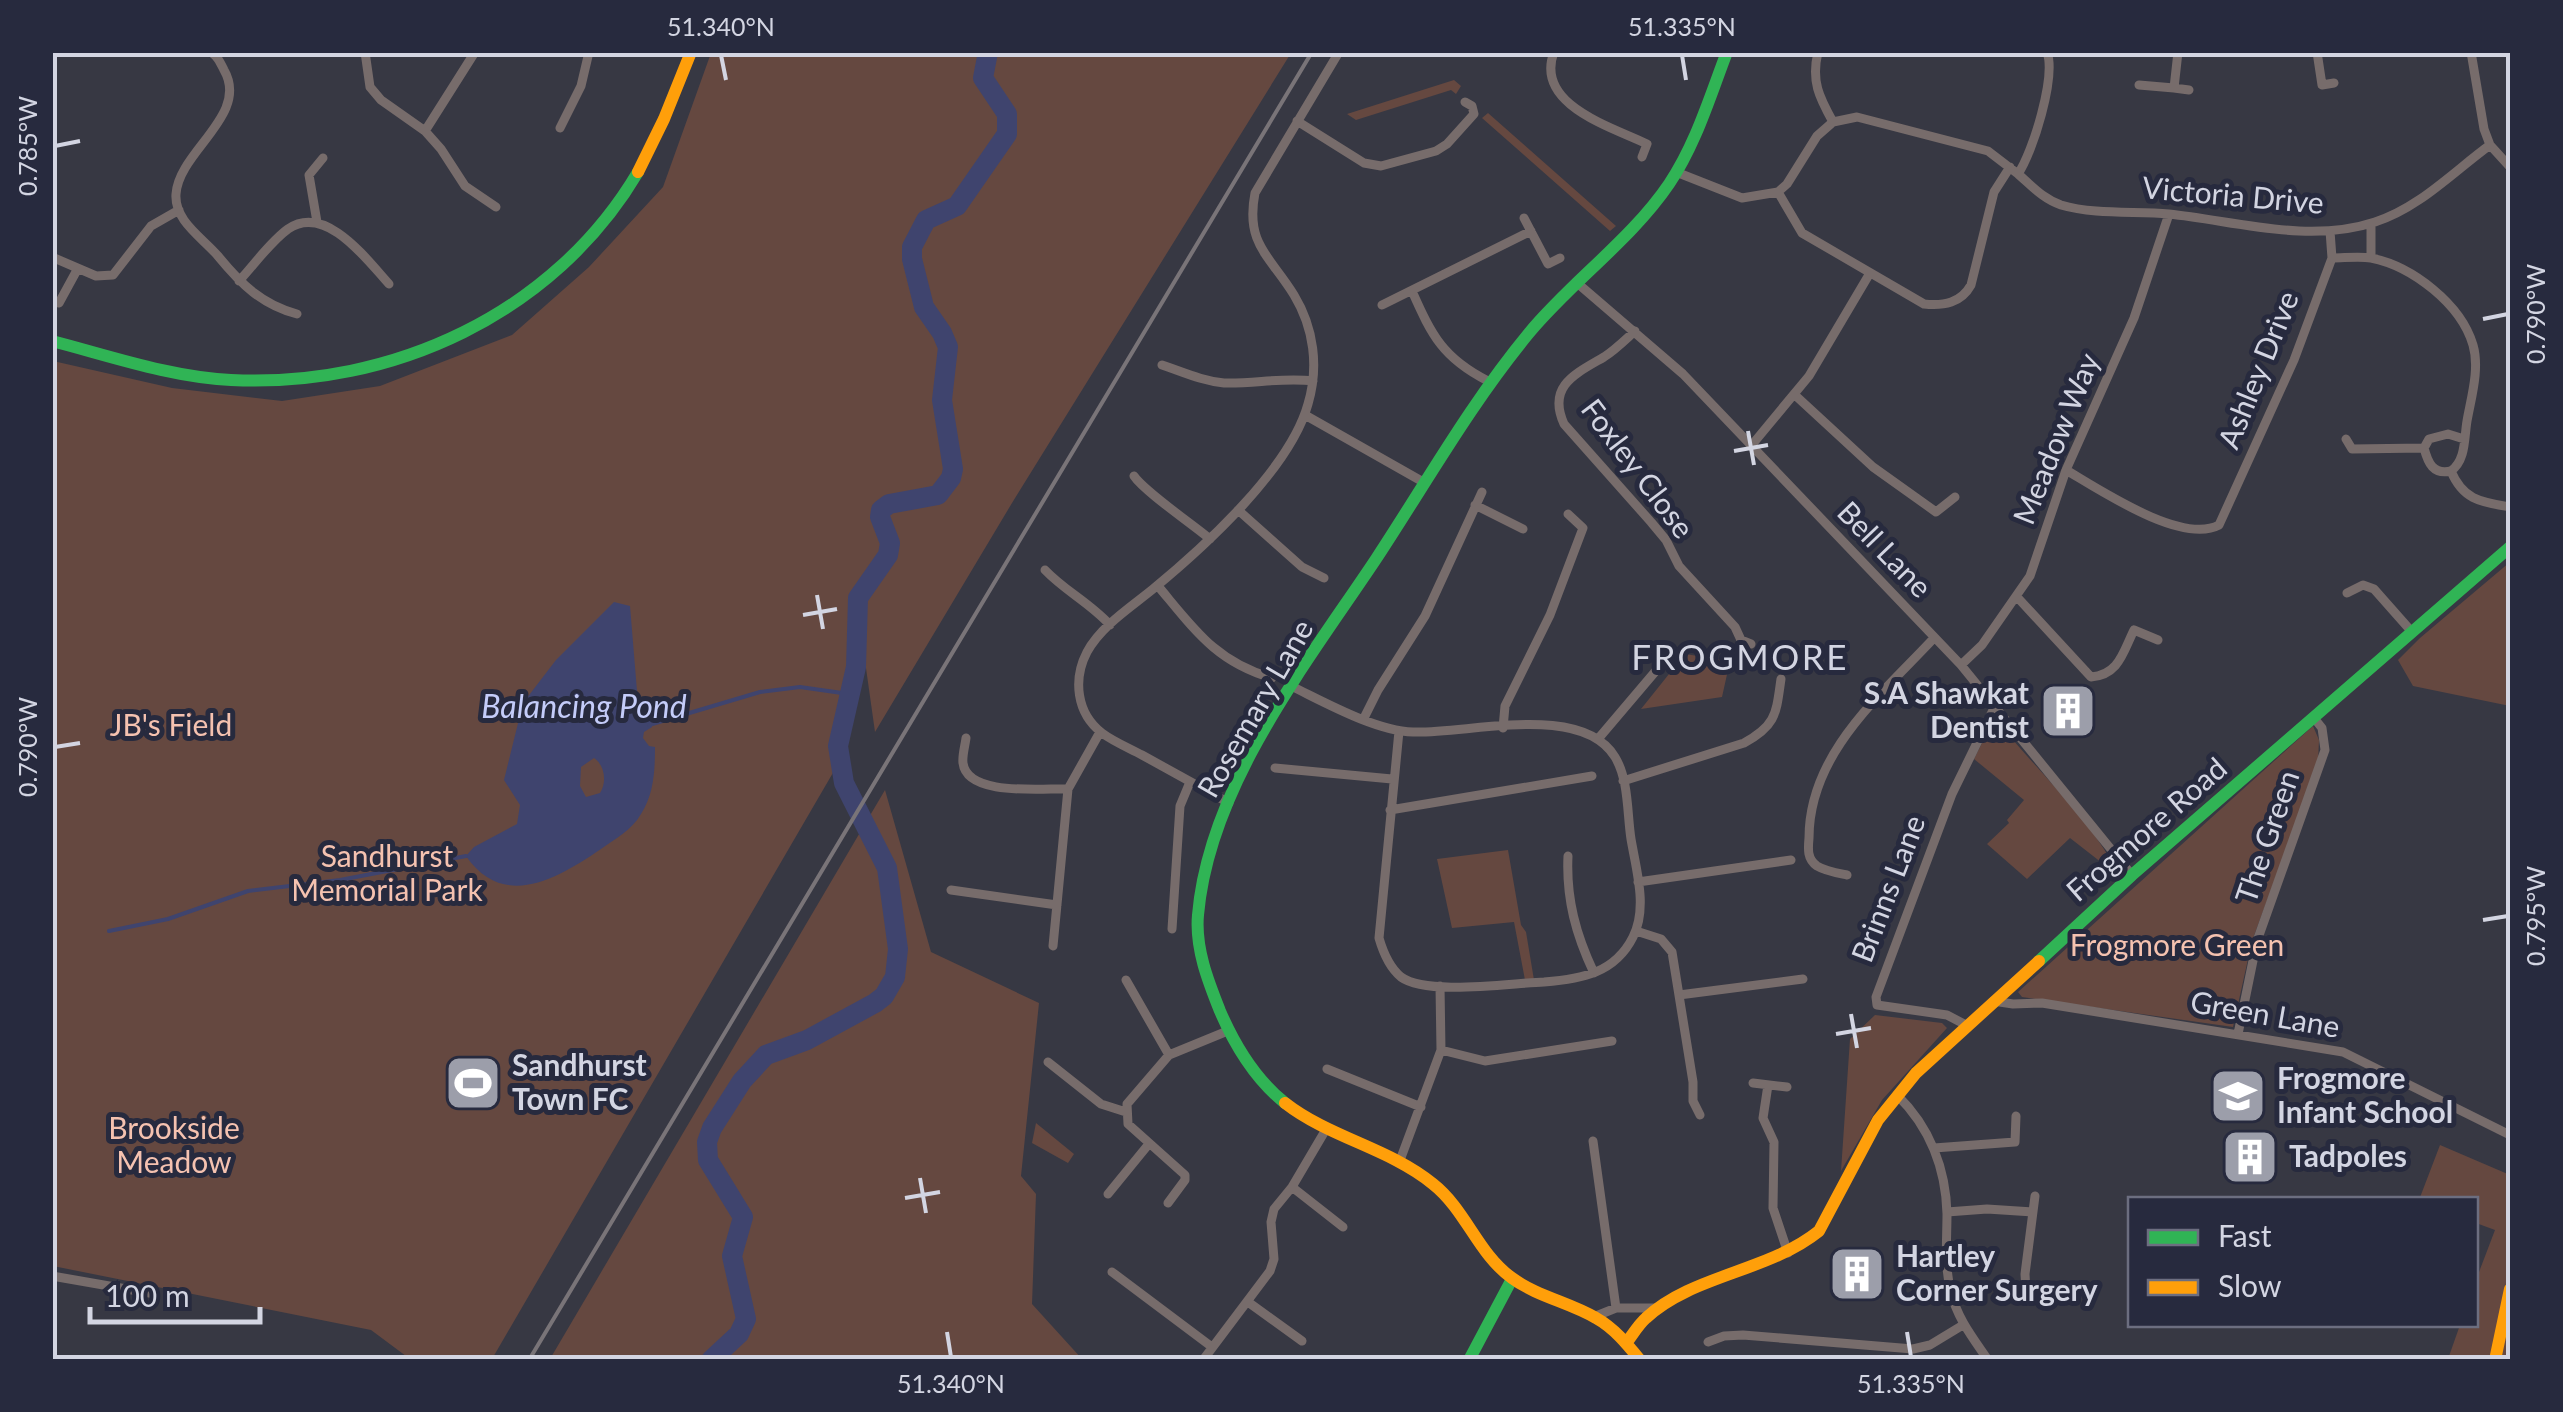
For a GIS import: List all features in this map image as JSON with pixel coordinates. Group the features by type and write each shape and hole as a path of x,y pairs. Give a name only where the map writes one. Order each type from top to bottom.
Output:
{"street":[{"path":"210,52 228,77 231,93 223,113 185,171 176,193 179,210 186,224 240,281 278,309 297,314"},
{"path":"365,52 370,87 380,100 425,132 465,186 496,207"},
{"path":"425,132 475,52"},
{"path":"560,128 581,86 588,52"},
{"path":"52,341 178,374 257,382 353,373 408,358 446,342 524,297 598,227 630,184 654,142 691,52"},
{"path":"1228,803 1100,732 1082,708 1077,677 1088,649 1110,625 1158,586 1238,510 1277,461 1305,415 1313,381 1314,353 1306,320 1294,294 1261,250 1252,222 1255,193 1339,52"},
{"path":"1554,52 1550,62 1560,96 1574,108 1647,144 1642,157"},
{"name":"Rosemary Lane","path":"1640,1360 1596,1316 1512,1280 1436,1186 1399,1163 1325,1130 1276,1097 1257,1076 1230,1030 1201,954 1198,922 1200,892 1228,803 1293,687 1488,381 1576,282 1646,212 1676,172 1727,52"},
{"path":"1676,172 1742,198 1778,192 1817,136 1833,122 1815,91 1818,52"},
{"path":"2174,88 2178,52"},
{"path":"2318,52 2323,85"},
{"path":"2471,52 2484,129 2490,145 2510,166"},
{"path":"1778,192 1802,234 1924,304 1954,302 1972,285 1994,192 2029,158 2052,54"},
{"path":"2140,85 2190,90"},
{"path":"1297,121 1364,162 1381,166 1436,151 1447,144 1474,114 1472,106 1465,102"},
{"name":"Victoria Drive","path":"1833,122 1857,117 1988,150 2037,192 2063,205 2297,231 2330,231 2371,224 2396,214 2490,145"},
{"path":"317,222 309,175 322,158"},
{"path":"52,257 96,276 113,275 152,226 179,210"},
{"name":"Meadow Way","path":"1961,665 1982,645 2030,576 2066,470 2134,318 2169,214"},
{"path":"1524,218 1548,264 1560,258"},
{"path":"240,281 288,230 317,222 335,231 389,284"},
{"path":"2371,224 2371,258"},
{"name":"Ashley Drive","path":"2066,470 2152,517 2196,531 2208,531 2219,525 2294,360 2332,258 2330,231"},
{"path":"1382,305 1531,232"},
{"path":"2332,258 2371,258 2411,274 2439,295 2463,321 2474,348 2474,380 2460,462 2451,471"},
{"path":"59,303 77,270"},
{"path":"1751,446 1796,396 1870,273"},
{"path":"371,287 380,274"},
{"name":"Bell Lane","path":"1576,282 1683,374 1961,665 2132,875"},
{"path":"1412,291 1433,338 1449,357 1488,381"},
{"path":"273,322 278,309"},
{"name":"Foxley Close","path":"1635,331 1606,356 1571,376 1560,394 1558,411 1564,424 1666,540 1678,566 1735,627 1741,640 1751,644"},
{"path":"1162,365 1202,380 1227,383 1296,378 1313,381"},
{"path":"1796,396 1872,466 1936,512 1955,497"},
{"path":"1305,415 1424,482"},
{"path":"2424,448 2438,435 2464,439"},
{"path":"2346,439 2352,449 2424,448"},
{"path":"2424,448 2434,469 2451,471"},
{"path":"2451,471 2458,488 2474,498 2510,506"},
{"path":"1134,476 1140,486 1210,538"},
{"path":"1364,718 1425,616 1482,492"},
{"path":"1475,506 1523,529"},
{"path":"1238,510 1302,567 1324,578"},
{"path":"1502,728 1505,706 1550,615 1582,528 1568,514"},
{"name":"Frogmore Road","path":"1626,1342 1658,1308 1685,1292 1788,1253 1819,1231 1834,1208 1854,1160 1916,1073 2132,875 2510,547"},
{"path":"1045,570 1058,584 1089,603 1110,625"},
{"path":"1158,586 1217,653 1244,670 1272,678"},
{"path":"2348,593 2363,586 2374,590 2412,632"},
{"path":"2018,598 2091,677 2105,676 2115,669 2134,630 2158,640"},
{"path":"1847,875 1821,868 1808,854 1813,796 1826,765 1846,734 1934,638"},
{"path":"1598,740 1671,653"},
{"path":"1623,781 1744,743 1760,734 1771,726 1781,679"},
{"path":"1293,687 1399,731 1568,726 1598,740 1615,758 1623,781 1640,906 1636,931 1611,966 1570,980 1440,986 1402,978 1385,958 1379,938 1399,731"},
{"name":"Brinns Lane","path":"1968,1026 1947,1015 1876,1005 1876,997 1952,794 1995,706"},
{"name":"The Green","path":"2238,1034 2258,942 2325,750 2322,728 2314,718"},
{"path":"1053,946 1068,789 1100,732"},
{"path":"966,738 963,766 971,778 985,786 1068,789"},
{"path":"1275,768 1392,779"},
{"path":"1390,810 1592,776"},
{"path":"1172,929 1180,806 1190,782"},
{"path":"1568,856 1567,881 1576,934 1594,973"},
{"path":"1638,882 1791,860"},
{"path":"951,890 1057,905"},
{"path":"1636,931 1666,944 1672,952 1693,1101 1700,1114"},
{"path":"1678,996 1802,979"},
{"path":"1126,980 1169,1055"},
{"path":"1399,1163 1441,1050 1440,986"},
{"name":"Green Lane","path":"1993,1001 2042,1003 2343,1052 2510,1135"},
{"path":"1168,1203 1185,1180 1185,1174 1128,1124 1127,1104 1169,1055 1230,1030"},
{"path":"1441,1050 1485,1061 1612,1041"},
{"path":"1048,1062 1101,1104 1126,1112"},
{"path":"1327,1069 1420,1107"},
{"path":"1754,1082 1787,1087"},
{"path":"1768,1084 1762,1118 1774,1142 1773,1208 1788,1253"},
{"path":"1898,1095 1911,1108 1944,1172 1946,1264 1951,1294 1963,1325 1988,1360"},
{"path":"1934,1148 2015,1142 2016,1116"},
{"path":"1203,1360 1248,1302 1274,1259 1274,1209 1292,1188 1325,1130"},
{"path":"1593,1141 1616,1308"},
{"path":"1108,1194 1148,1145"},
{"path":"1292,1188 1343,1227"},
{"path":"2026,1292 2035,1196"},
{"path":"1947,1212 2033,1212"},
{"path":"1112,1272 1212,1347"},
{"path":"52,1276 155,1294"},
{"path":"1469,1360 1512,1280"},
{"path":"2494,1360 2510,1289"},
{"path":"1248,1302 1302,1340"},
{"name":"Frogmore Road","path":"1596,1316 1616,1308 1658,1308"},
{"path":"1708,1342 1743,1335 1913,1349 1963,1325"}],"green space":[{"name":"Sandhurst Memorial Park","path":"711,53 1291,53 875,732 865,661 835,742 841,759 492,1359 410,1359 371,1330 53,1266 53,361 172,388 282,401 380,386 512,335 589,267 663,187"},
{"path":"1454,80 1461,86 1456,94 1451,90 1356,120 1347,114"},
{"path":"1488,113 1616,226 1610,231 1482,118"},
{"path":"2510,562 2510,706 2413,686 2398,660"},
{"path":"1685,654 1730,661 1722,697 1641,709"},
{"name":"Frogmore Green","path":"2313,726 2319,740 2318,763 2252,941 2233,1027 2022,997 2018,992"},
{"path":"1998,728 2007,733 2080,816 2105,851 2114,867 2111,870 2070,838 2027,879 1987,844 2009,823 2007,820 2024,800 1974,759 1986,735"},
{"path":"885,790 931,952 1039,1003 1021,1176 1036,1194 1032,1304 1082,1359 550,1359"},
{"path":"1508,850 1534,980 1525,980 1514,922 1452,928 1437,859"},
{"path":"1875,1015 1942,1023 1947,1028 1882,1100 1841,1171 1850,1039"},
{"path":"1036,1123 1074,1154 1068,1163 1032,1143"},
{"path":"2440,1145 2510,1175 2510,1359 2448,1359 2459,1327 2478,1327 2478,1275 2495,1230 2478,1224 2478,1197 2420,1197"}],"water":[{"name":"Balancing Pond","path":"614,602 630,606 641,702 635,710 640,720 651,720 652,727 644,732 643,738 655,747 651,790 637,820 617,838 567,870 532,884 514,886 481,873 466,856 474,847 517,824 520,805 504,780 523,703 556,660","holes":["594,758 601,765 604,784 600,793 586,797 580,786 581,767"]}],"waterway":[{"path":"711,1360 739,1334 746,1319 732,1256 743,1217 708,1160 707,1142 712,1128 742,1081 766,1055 807,1040 875,1003 895,977 898,949 887,868 844,783 838,746 856,667 858,598 888,555 890,543 881,510 889,504 938,495 953,469 942,400 948,347 924,307 912,247 926,220 957,206 1007,134 1007,114 983,78 988,52"},
{"path":"649,725 760,692 800,687 849,694"},
{"path":"109,931 168,919 248,891 340,880 466,856"}],"railway":[{"path":"529,1360 1312,52"}],"traffic: fast":[{"path":"1285,1103 1255,1073 1232,1037 1200,952 1198,915 1206,867 1221,820 1241,773 1292,684 1488,387 1529,333 1637,224 1679,169 1727,52"},
{"path":"52,341 163,370 231,380 291,379 351,371 408,355 463,332 515,302 562,266 603,222 638,172"},
{"path":"2039,961 2132,875 2510,547"},
{"path":"1469,1360 1512,1279"}],"traffic: slow":[{"path":"638,172 691,52"},
{"path":"1627,1342 1643,1320 1685,1292 1777,1256 1819,1231 1878,1120 1916,1073 2039,961"},
{"path":"1285,1103 1321,1125 1398,1161 1433,1184 1500,1268 1532,1290 1603,1322 1640,1360"},
{"path":"2495,1360 2510,1289"}],"place":[{"name":"S.A Shawkat Dentist","path":"2068,711"},
{"name":"Sandhurst Town FC","path":"473,1083"},
{"name":"Frogmore Infant School","path":"2238,1096"},
{"name":"Tadpoles","path":"2250,1157"},
{"name":"Hartley Corner Surgery","path":"1857,1274"}],"district":[{"name":"FROGMORE","path":"1740,658"}],"park label":[{"name":"JB's Field","path":"171,726"},
{"name":"Brookside Meadow","path":"174,1146"}]}
